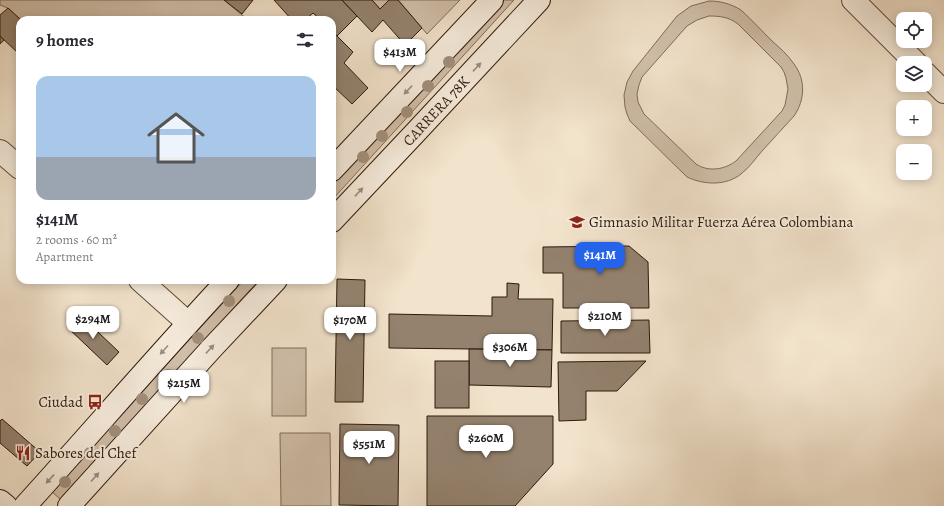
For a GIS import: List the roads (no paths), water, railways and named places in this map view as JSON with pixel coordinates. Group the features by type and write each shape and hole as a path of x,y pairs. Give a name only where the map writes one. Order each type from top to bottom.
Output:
{"main road":[{"path":"336,166 492,0"},
{"name":"CARRERA 78K","path":"336,217 539,0"},
{"path":"853,0 909,56"},
{"path":"932,80 944,92"},
{"path":"0,150 16,164"},
{"path":"144,284 188,323"},
{"path":"25,506 224,284"},
{"path":"69,506 212,348 272,284"},
{"path":"0,501 6,506"}],"place":[{"name":"Gimnasio Militar Fuerza Aérea Colombiana","path":"577,222"},
{"name":"Ciudad","path":"95,402"},
{"name":"Sabores del Chef","path":"23,453"}]}
